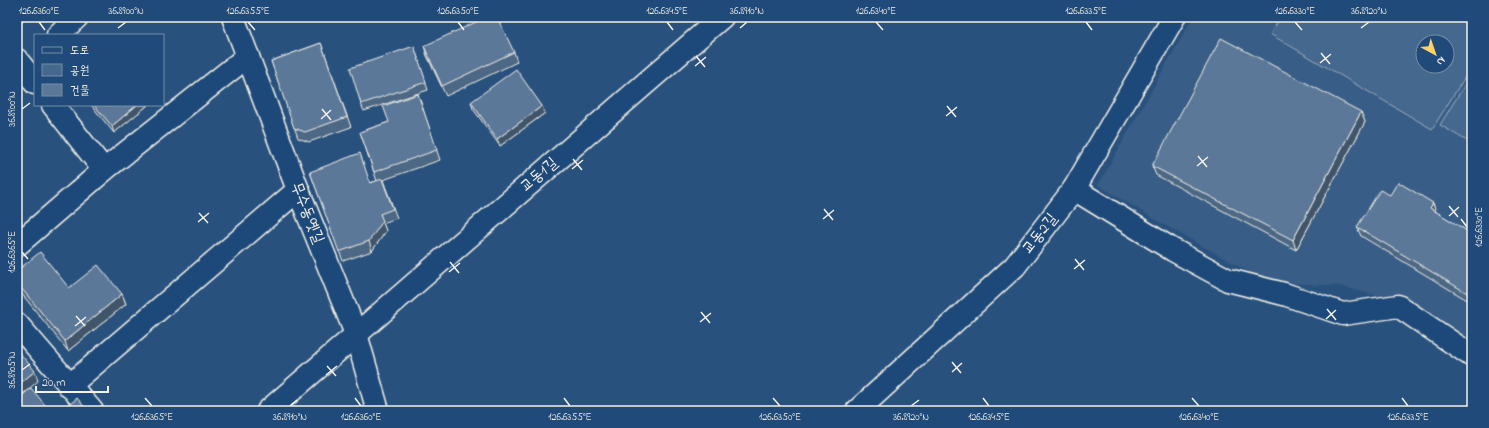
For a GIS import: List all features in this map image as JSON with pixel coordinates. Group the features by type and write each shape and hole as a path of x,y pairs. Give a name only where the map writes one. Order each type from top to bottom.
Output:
{"street":[{"path":"59,34 77,17"},
{"name":"무수동옛길","path":"233,17 298,190 356,334 378,411"},
{"name":"교동1길","path":"268,411 722,17"},
{"name":"교동2길","path":"857,411 1015,266 1074,189 1174,17"},
{"path":"17,245 104,170 248,56"},
{"path":"54,106 104,170"},
{"path":"1074,189 1173,250 1228,280 1284,294 1343,314 1398,306 1472,356"},
{"path":"69,386 298,190"},
{"path":"17,324 92,411"}],"shaded area":[{"path":"1193,17 1472,17 1472,346 1401,302 1339,286 1284,283 1256,276 1161,223 1098,185"}],"green space":[{"path":"1281,17 1472,17 1472,66 1432,129 1270,34"},
{"path":"1472,73 1472,140 1467,141 1440,125"}],"building":[{"path":"487,17 497,17 514,52 442,86 424,46"},
{"path":"1221,38 1361,112 1293,240 1152,166"},
{"path":"321,43 347,117 305,132 294,128 271,61"},
{"path":"414,46 426,82 361,104 350,68"},
{"path":"516,69 542,106 497,139 471,102"},
{"path":"418,94 437,150 374,172 360,132 389,122 383,106"},
{"path":"95,106 136,106 112,126"},
{"path":"360,153 370,183 382,179 393,209 380,214 383,221 369,241 339,252 310,172"},
{"path":"1398,182 1433,203 1430,208 1472,234 1472,260 1470,264 1472,266 1472,296 1357,227 1380,190 1390,195"},
{"path":"40,252 69,288 98,265 122,294 65,341 17,283 17,271"},
{"path":"17,350 35,371 17,386"},
{"path":"31,388 50,411 17,411 17,400"},
{"path":"77,398 88,411 62,411"},
{"path":"294,407 297,411 290,411"}]}
